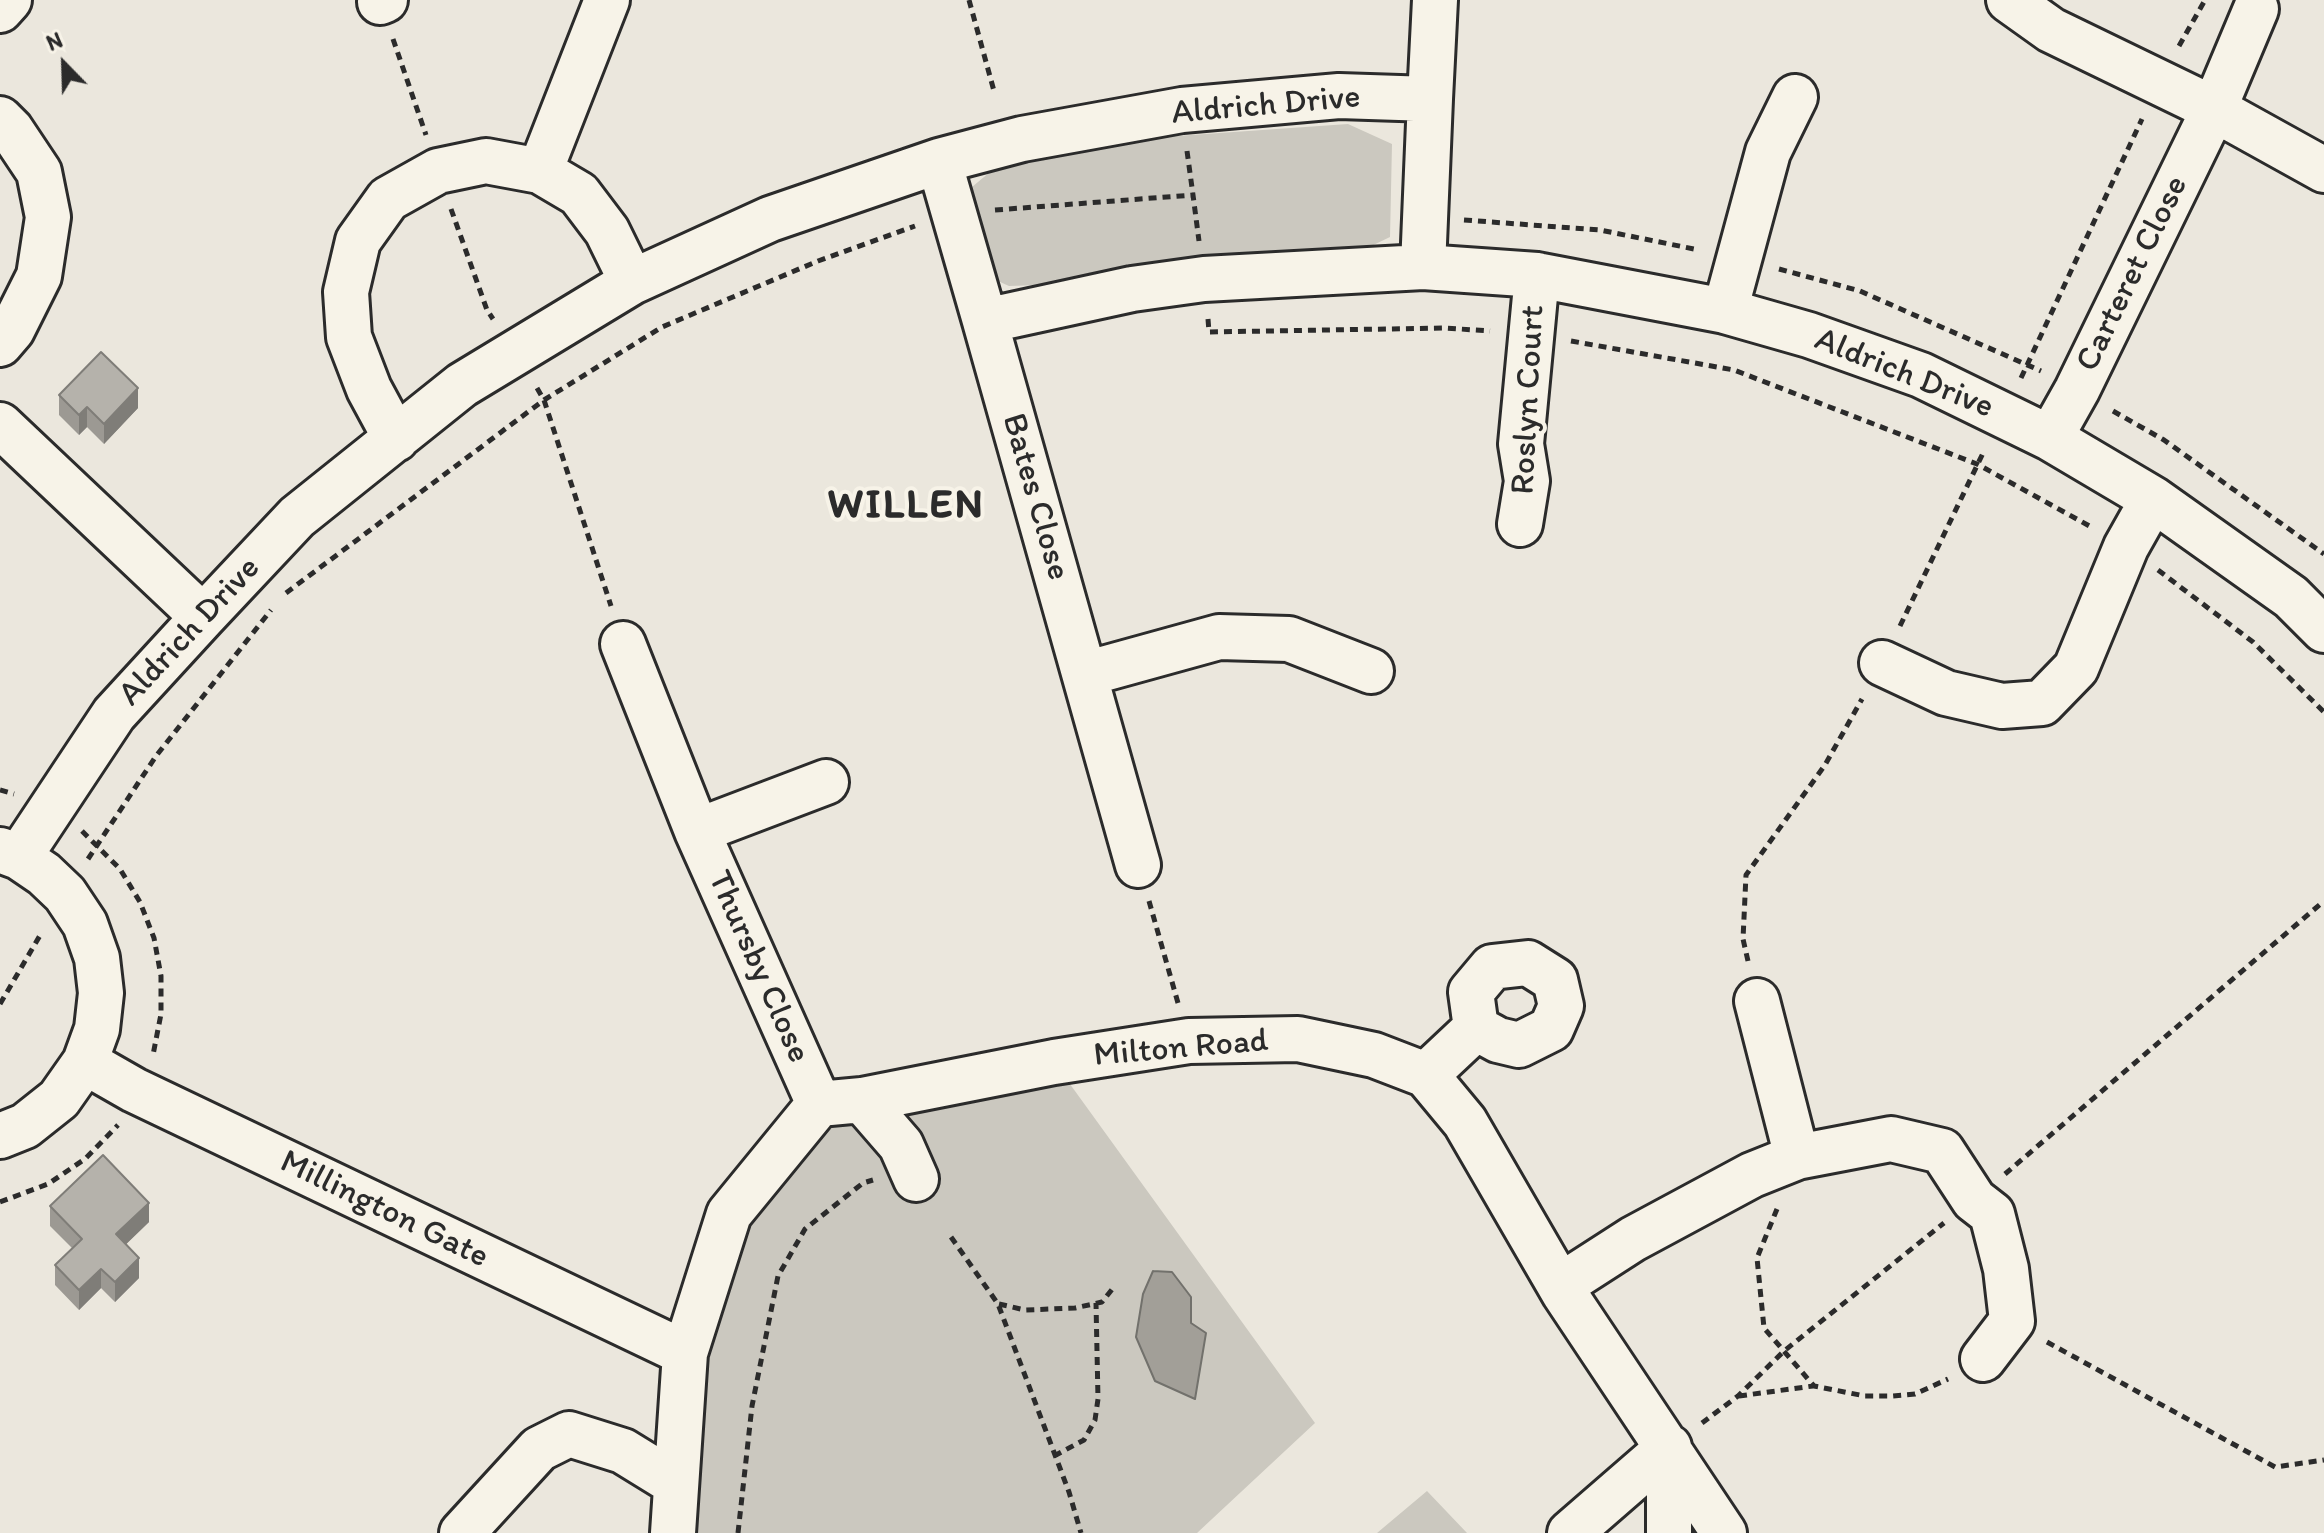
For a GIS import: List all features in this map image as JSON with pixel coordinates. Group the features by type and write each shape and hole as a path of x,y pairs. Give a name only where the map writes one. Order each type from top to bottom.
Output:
{"street":[{"path":"0,10 9,0"},
{"path":"540,171 607,0"},
{"path":"1423,267 1435,0"},
{"path":"2009,0 2051,30 2214,109 2324,170"},
{"name":"Carteret Close","path":"2050,438 2077,390 2214,109 2256,9"},
{"name":"Aldrich Drive","path":"9,854 114,714 297,517 462,385 632,282 770,219 939,161 1022,139 1182,110 1339,96 1430,99"},
{"path":"1725,311 1768,152 1795,97"},
{"path":"0,119 39,172 48,217 39,276 12,330 0,344"},
{"path":"396,439 369,389 349,337 346,292 358,241 388,199 438,171 486,161 540,171 579,194 607,231 632,282"},
{"path":"939,161 985,321"},
{"name":"Aldrich Drive","path":"985,321 1132,289 1204,279 1423,267 1537,275 1725,311 1809,335 1921,375 2050,438 2153,499 2291,597 2324,630"},
{"name":"Roslyn Court","path":"1520,524 1527,481 1521,444 1537,275"},
{"name":"Bates Close","path":"985,321 1138,865"},
{"path":"0,425 203,617"},
{"path":"1882,663 1946,693 2002,706 2042,703 2076,668 2126,547 2153,499"},
{"path":"1085,674 1219,637 1289,639 1371,671"},
{"name":"Thursby Close","path":"623,644 697,831 819,1104"},
{"name":"Thursby Close","path":"697,831 826,782"},
{"path":"0,1136 25,1126 59,1099 85,1062 97,1029 100,982 97,958 85,924 65,894 44,874 9,854"},
{"path":"1757,1001 1797,1157"},
{"path":"1426,1075 1476,1028"},
{"name":"Milton Road","path":"819,1104 862,1100 1054,1062 1189,1041 1298,1039 1374,1055 1426,1075 1465,1122 1560,1286 1724,1533"},
{"name":"Millington Gate","path":"85,1062 134,1090 685,1353"},
{"path":"862,1100 909,1162"},
{"path":"673,1533 685,1353 729,1214 819,1104"},
{"path":"1560,1286 1675,1214 1752,1175 1797,1157 1891,1139 1942,1151 1974,1200 1992,1214 2002,1248 2012,1321 1983,1359"},
{"path":"462,1533 539,1449 569,1434 623,1451 675,1483"},
{"path":"1570,1533 1669,1447"},
{"path":"1669,1447 1669,1533"}],"path":[{"path":"969,0 994,91"},
{"path":"1757,1001 1743,939 1746,875 1825,765 1882,663 2028,364 2159,81 2205,0"},
{"path":"281,597 544,400 662,327 818,261 954,213 1193,195 1209,332 1445,328 1530,334 1734,370 1977,464 2126,547 2253,642 2324,712"},
{"path":"0,1004 65,894 156,756 271,610"},
{"path":"1138,865 1189,1041"},
{"path":"1797,1157 1757,1258 1764,1328 1814,1386"},
{"path":"738,1533 752,1406 778,1276 805,1229 863,1183 893,1173 909,1162"},
{"path":"951,1237 998,1304 1069,1492 1081,1533"},
{"path":"998,1304 1025,1310 1054,1310 1102,1302 1114,1287"},
{"path":"1054,1456 1084,1440 1095,1420 1098,1399 1096,1303"},
{"path":"2012,1321 2243,1452 2275,1467 2324,1460"},
{"path":"1738,1396 1814,1386 1865,1396 1915,1394 1983,1359"}],"shaded area":[{"path":"1348,124 1392,144 1390,237 1365,249 1158,266 1091,274 1041,285 1009,286 989,277 971,227 972,187 996,167 1148,138"},
{"path":"1054,1062 1315,1423 1197,1533 673,1533 729,1214 819,1104"},
{"path":"1153,1271 1172,1272 1191,1297 1191,1323 1206,1333 1195,1399 1155,1381 1136,1337 1143,1294"},
{"path":"1427,1491 1467,1533 1377,1533"}],"building":[{"path":"101,352 138,388 104,424 87,407 79,415 59,395"},
{"path":"103,1155 149,1203 116,1234 139,1258 115,1282 101,1269 79,1290 55,1265 82,1239 50,1206"}],"district":[{"name":"WILLEN","path":"906,506"}]}
